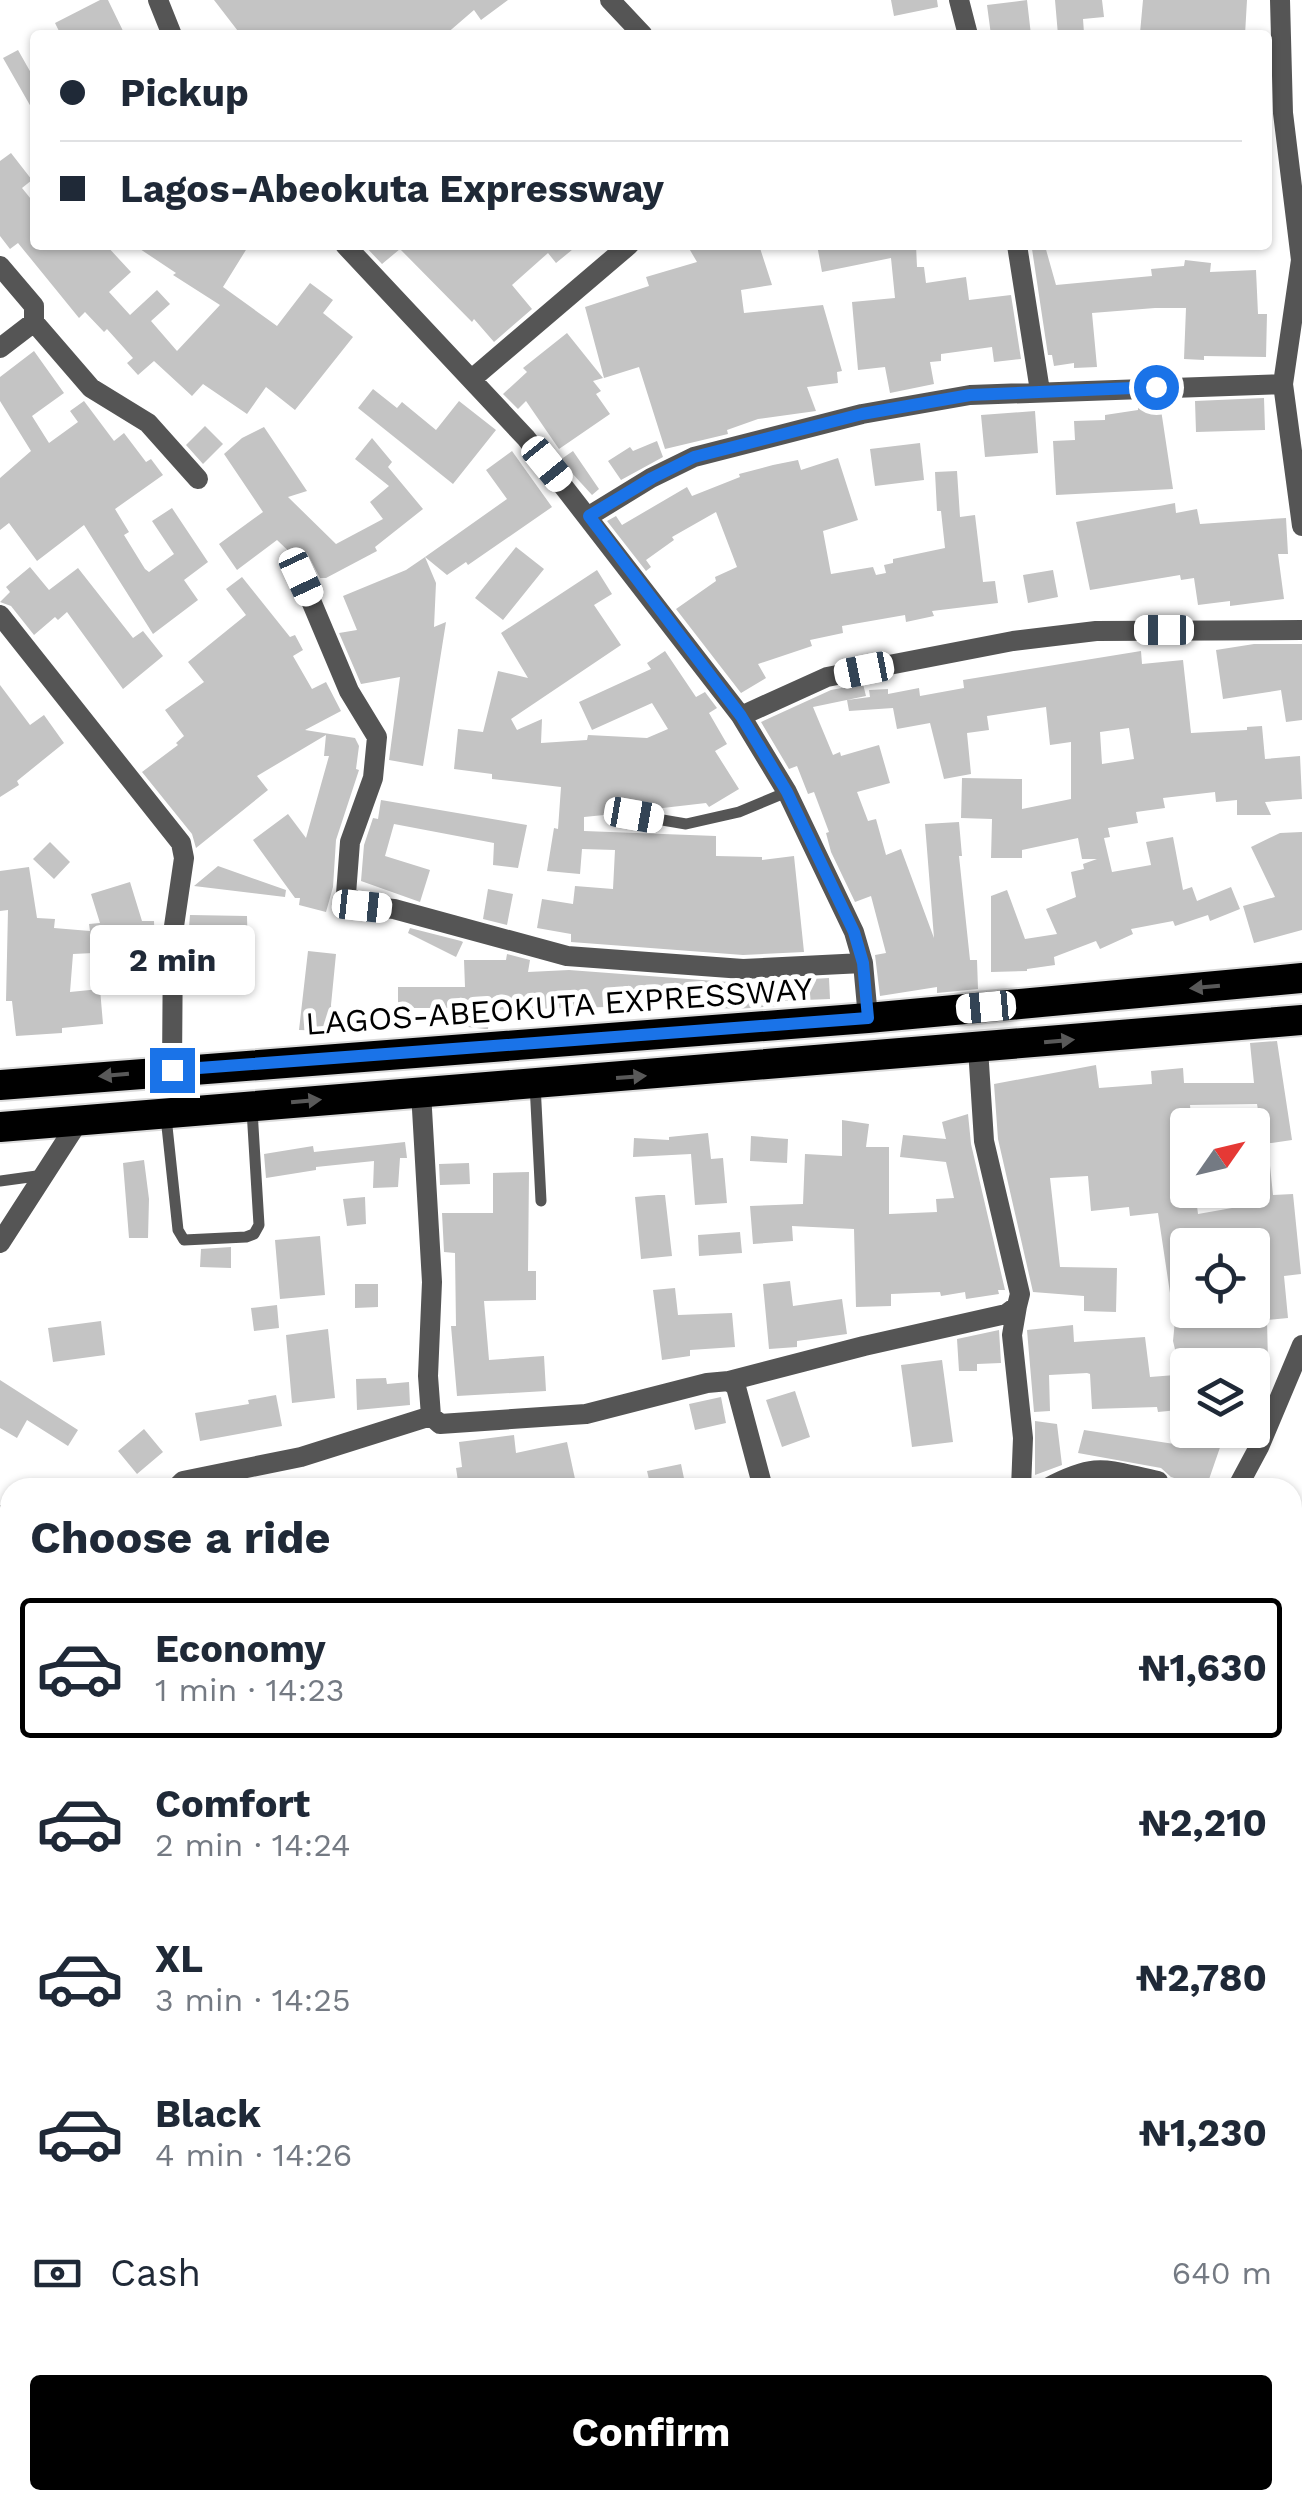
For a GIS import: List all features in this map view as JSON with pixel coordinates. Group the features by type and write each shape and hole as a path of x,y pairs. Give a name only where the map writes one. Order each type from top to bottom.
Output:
{"highway":[{"name":"LAGOS-ABEOKUTA EXPRESSWAY","path":"0,1086 868,1018 1302,978"},
{"path":"0,1126 1302,1020"}],"street":[{"path":"158,0 170,30"},
{"path":"610,0 637,30"},
{"path":"959,0 967,30"},
{"path":"1280,0 1283,113 1301,260 1283,384 1302,526"},
{"path":"349,250 472,378 589,516 741,716 787,792 854,932 863,963 868,1018"},
{"path":"472,378 623,250"},
{"path":"1018,250 1040,391"},
{"path":"0,266 34,306 34,322 91,388 148,423 198,479"},
{"path":"0,348 34,322"},
{"path":"589,516 694,457 862,414 970,395 1283,384"},
{"path":"301,577 349,691 377,737 373,778 350,842 346,870 346,894 362,906 394,909 568,956 743,969 863,963"},
{"path":"0,616 181,843 184,858 173,933 172,1070"},
{"path":"741,716 827,677 1013,641 1096,631 1302,630"},
{"path":"978,1048 984,1141 1020,1294 1012,1335 1023,1438 1021,1478"},
{"path":"421,1092 432,1282 428,1376 432,1416 440,1424 586,1414 1006,1314 1017,1306"},
{"path":"0,1243 80,1119"},
{"path":"1243,1478 1260,1447 1302,1345"},
{"path":"729,1381 736,1387 760,1478"},
{"path":"198,1478 301,1457 432,1416"},
{"path":"1065,1478 1095,1468 1143,1478"}],"lane":[{"path":"634,815 686,824 739,812 787,792"},
{"path":"535,1084 541,1201"},
{"path":"165,1112 178,1230 184,1240 212,1240 246,1237 254,1234 259,1225 251,1106"},
{"path":"0,1181 44,1175"}],"building":[{"path":"100,0 108,0 123,30 58,30 55,23"},
{"path":"214,0 508,0 481,20 474,10 451,30 237,30"},
{"path":"891,0 937,0 938,7 894,16"},
{"path":"1027,0 1030,30 990,30 987,5"},
{"path":"1055,0 1102,0 1104,17 1083,19 1084,30 1058,30"},
{"path":"1143,0 1247,0 1245,30 1140,30"},
{"path":"18,50 30,71 30,105 3,58"},
{"path":"11,153 30,177 22,188 30,198 30,250 111,250 131,272 109,292 130,315 157,290 170,304 151,321 177,351 220,305 142,250 246,250 223,287 277,326 310,283 333,300 323,313 353,337 295,410 266,387 247,414 203,384 192,396 154,361 138,375 127,363 133,358 107,329 104,332 85,312 79,318 18,243 10,249 0,236 0,161"},
{"path":"369,250 399,250 382,264"},
{"path":"401,250 572,250 556,263 548,253 512,285 532,309 494,342 474,319 472,322"},
{"path":"690,250 761,250 772,285 741,290 744,313 823,305 842,371 837,372 838,383 807,387 816,411 758,419 727,430 728,434 665,449 639,367 604,378 585,307 649,286 646,277 697,262"},
{"path":"818,250 916,250 917,267 924,267 926,283 966,277 969,300 1011,295 1021,359 994,362 992,347 941,354 941,361 930,362 934,384 890,393 885,367 858,370 852,302 895,298 891,258 822,272"},
{"path":"1032,250 1046,250 1056,285 1152,276 1151,269 1184,266 1185,260 1211,263 1210,272 1256,270 1258,314 1267,314 1266,357 1184,359 1186,308 1092,313 1097,367 1074,368 1074,363 1054,366 1052,355 1048,355"},
{"path":"567,333 603,378 593,381 601,391 596,394 610,414 559,449 526,401 518,409 503,394 527,372 523,368"},
{"path":"34,351 64,393 32,416 49,443 78,422 70,411 84,401 114,441 124,433 146,462 151,459 163,475 115,509 129,532 124,535 145,569 149,572 174,554 152,521 172,508 208,562 184,580 198,600 153,634 84,525 37,561 9,523 0,530 0,478 31,451 0,401 0,377"},
{"path":"373,389 397,408 402,402 436,430 459,401 496,430 453,484 358,408"},
{"path":"1264,398 1265,430 1196,432 1195,401"},
{"path":"1138,403 1160,403 1173,489 1056,495 1053,441 1075,440 1074,421 1105,420 1105,415 1138,410"},
{"path":"1035,411 1038,453 985,457 981,415"},
{"path":"205,426 223,444 203,464 186,445"},
{"path":"264,427 307,491 288,497 336,544 383,519 370,502 389,486 355,459 372,438 392,462 388,467 423,509 375,547 377,551 326,578 320,578 307,553 299,561 277,540 237,570 219,544 263,512 224,454 242,438"},
{"path":"657,441 663,457 621,480 608,461 630,447 633,451"},
{"path":"920,443 924,480 875,486 870,449"},
{"path":"512,451 552,507 468,565 466,562 447,575 425,557 507,499 486,470"},
{"path":"573,451 599,489 592,495 560,460"},
{"path":"838,458 858,520 823,531 831,574 873,567 876,575 886,573 884,565 893,563 893,559 945,548 941,511 937,511 935,472 957,471 960,517 975,515 983,582 995,581 998,603 932,611 934,616 906,622 905,615 842,626 843,633 810,640 812,646 758,664 766,678 741,693 676,609 716,581 715,577 737,567 716,512 672,537 674,540 646,560 651,567 646,571 607,521 616,516 622,525 687,487 692,496 740,477 739,474 773,465 798,460 801,470"},
{"path":"1175,503 1176,513 1197,509 1200,524 1286,518 1288,554 1278,554 1284,599 1230,606 1230,601 1198,605 1194,578 1181,580 1180,575 1090,590 1076,522"},
{"path":"516,547 544,569 503,620 475,598"},
{"path":"425,557 436,583 434,627 446,622 423,766 389,760 400,677 361,684 339,633 357,630 343,596 406,570"},
{"path":"30,567 49,590 78,568 133,638 143,631 163,656 123,689 67,612 34,635 11,606 0,602 10,592 6,587"},
{"path":"597,570 612,594 594,605 621,645 511,719 517,730 542,719 541,743 587,740 588,735 647,738 668,729 652,703 592,730 579,702 651,669 647,663 665,651 696,697 705,692 717,708 709,713 727,744 715,751 739,789 709,807 706,803 654,809 634,806 624,813 584,817 584,831 716,836 716,856 762,860 794,856 804,952 743,955 571,942 571,934 537,928 542,899 573,904 575,886 613,889 615,850 582,849 580,874 547,871 554,828 558,829 561,787 492,779 492,774 454,769 458,729 483,732 498,671 528,678 501,633"},
{"path":"1053,570 1058,597 1028,603 1023,575"},
{"path":"242,577 290,637 295,635 303,650 293,656 312,689 326,682 341,711 305,730 355,738 359,746 359,770 336,840 333,887 326,912 299,905 300,898 295,898 253,840 288,814 306,838 329,756 324,756 326,735 257,776 268,790 196,848 192,834 142,772 184,736 165,710 204,682 188,662 246,615 226,589"},
{"path":"1254,644 1302,644 1302,720 1286,722 1281,690 1223,699 1216,650"},
{"path":"1141,651 1142,664 1183,660 1191,733 1262,726 1265,759 1300,756 1302,799 1265,802 1271,815 1237,815 1237,800 1216,802 1215,792 1163,798 1165,808 1136,812 1138,823 1108,828 1110,837 1104,838 1112,872 1151,865 1146,842 1173,837 1183,890 1192,887 1197,901 1231,887 1240,909 1210,921 1208,915 1175,926 1173,921 1131,929 1133,934 1100,949 1096,941 1054,957 1055,965 991,972 991,896 1007,890 1025,939 1057,934 1046,909 1076,897 1071,872 1084,869 1083,864 1097,859 1082,859 1078,838 1022,850 1022,858 991,858 992,819 961,818 962,778 1022,779 1022,809 1071,799 1071,742 1050,745 1046,707 987,716 989,730 967,733 971,774 944,779 930,723 897,729 893,708 849,711 847,700 870,697 869,690 888,689 888,694 919,688 920,696 964,688 963,680","holes":["1129,728 1134,759 1102,764 1100,732"]},
{"path":"863,684 866,696 813,707 833,755 879,745 890,783 857,792 868,821 876,819 886,855 901,849 934,938 925,824 959,822 970,960 977,960 978,989 937,993 937,987 880,996 875,955 886,953 871,896 855,902 831,852 826,833 829,832 814,792 808,794 797,766 789,769 761,722 831,690"},
{"path":"0,685 30,725 44,715 64,743 17,781 19,785 0,797"},
{"path":"381,800 527,825 518,868 493,865 494,843 394,824 385,856 430,870 420,902 361,881 364,845 373,818 378,819"},
{"path":"1302,832 1302,930 1254,943 1243,906 1275,897 1251,847 1280,833"},
{"path":"50,842 70,862 54,879 33,859"},
{"path":"218,866 286,890 285,897 194,886"},
{"path":"29,867 37,918 55,919 54,928 90,931 89,924 100,923 91,894 130,882 142,921 154,921 155,950 73,954 70,992 100,989 103,1024 62,1028 62,1033 16,1036 12,1001 6,1001 8,910 0,911 0,871"},
{"path":"488,889 513,894 507,925 483,919"},
{"path":"190,915 247,916 248,957 240,956 239,993 223,993 224,955 187,952"},
{"path":"410,928 463,942 456,957 408,933"},
{"path":"308,951 336,954 331,1005 333,1031 299,1030"},
{"path":"507,954 530,960 528,972 569,970 742,983 829,978 830,999 778,1001 777,1006 736,1009 690,1006 609,992 607,1007 490,1010 488,1029 468,1027 469,1008 398,1008 398,987 465,987 464,960 506,960"},
{"path":"1277,1041 1292,1140 1270,1143 1270,1108 1258,1108 1257,1104 1170,1108 1170,1208 1197,1208 1198,1214 1232,1208 1270,1208 1270,1166 1273,1195 1293,1194 1301,1274 1284,1276 1288,1318 1270,1320 1270,1228 1170,1228 1170,1293 1158,1213 1130,1216 1129,1207 1091,1211 1088,1176 1050,1178 1060,1267 1117,1268 1116,1312 1084,1311 1084,1296 1033,1292 998,1139 994,1084 1096,1065 1099,1088 1152,1084 1151,1071 1183,1068 1184,1083 1254,1083 1250,1043"},
{"path":"968,1114 971,1144 1005,1290 998,1290 999,1294 966,1299 965,1292 941,1296 940,1292 891,1294 891,1306 856,1307 854,1229 792,1226 793,1241 753,1244 750,1206 803,1204 805,1154 842,1156 842,1120 869,1124 866,1147 889,1147 889,1214 937,1212 936,1199 954,1198 946,1162 900,1157 903,1135 946,1139 942,1122"},
{"path":"708,1133 711,1159 723,1158 727,1203 695,1205 691,1154 633,1157 634,1138 669,1140"},
{"path":"751,1136 788,1139 787,1163 750,1161"},
{"path":"405,1142 407,1158 400,1158 398,1187 373,1188 374,1161 316,1167 266,1178 264,1154 313,1146 314,1152"},
{"path":"144,1160 148,1238 129,1238 123,1163"},
{"path":"469,1163 470,1184 440,1185 439,1164"},
{"path":"529,1172 528,1271 536,1271 536,1300 484,1301 489,1360 544,1356 546,1391 457,1396 451,1326 456,1326 455,1253 444,1252 442,1213 493,1213 493,1173"},
{"path":"665,1195 672,1256 641,1259 635,1197"},
{"path":"365,1197 366,1224 347,1226 343,1199"},
{"path":"740,1232 742,1253 699,1256 698,1235"},
{"path":"320,1236 325,1295 280,1299 275,1240"},
{"path":"231,1247 231,1268 200,1267 201,1249"},
{"path":"790,1281 793,1306 842,1299 847,1334 797,1341 797,1347 769,1349 763,1284"},
{"path":"355,1284 378,1284 378,1307 355,1308"},
{"path":"675,1288 678,1315 732,1313 735,1347 690,1350 690,1356 662,1360 653,1290"},
{"path":"277,1305 279,1328 254,1331 251,1308"},
{"path":"101,1321 105,1355 53,1362 48,1328"},
{"path":"1073,1325 1074,1342 1145,1337 1150,1377 1170,1375 1170,1411 1158,1412 1157,1407 1092,1409 1087,1373 1049,1375 1050,1411 1034,1412 1027,1330"},
{"path":"1174,1328 1267,1328 1268,1348 1175,1348"},
{"path":"328,1329 335,1398 292,1403 286,1335"},
{"path":"999,1330 1001,1363 977,1364 977,1371 959,1371 957,1339"},
{"path":"942,1360 953,1442 912,1447 901,1365"},
{"path":"386,1378 387,1384 409,1382 410,1405 357,1410 356,1379"},
{"path":"0,1380 78,1430 68,1446 27,1420 17,1438 0,1428"},
{"path":"795,1391 810,1437 782,1447 766,1400"},
{"path":"276,1395 282,1426 200,1441 195,1413"},
{"path":"721,1397 726,1423 695,1430 689,1404"},
{"path":"1035,1421 1057,1424 1062,1465 1035,1475"},
{"path":"144,1429 163,1452 137,1474 118,1451"},
{"path":"1084,1430 1170,1443 1170,1448 1220,1448 1209,1478 1174,1478 1161,1468 1078,1453"},
{"path":"514,1435 516,1453 567,1442 575,1478 458,1478 456,1468 462,1467 459,1442"},
{"path":"681,1464 684,1478 649,1478 647,1471"}],"route":[{"path":"172,1070 868,1018 863,963 854,932 787,792 741,716 589,516 694,457 862,414 970,395 1156,387"}]}
